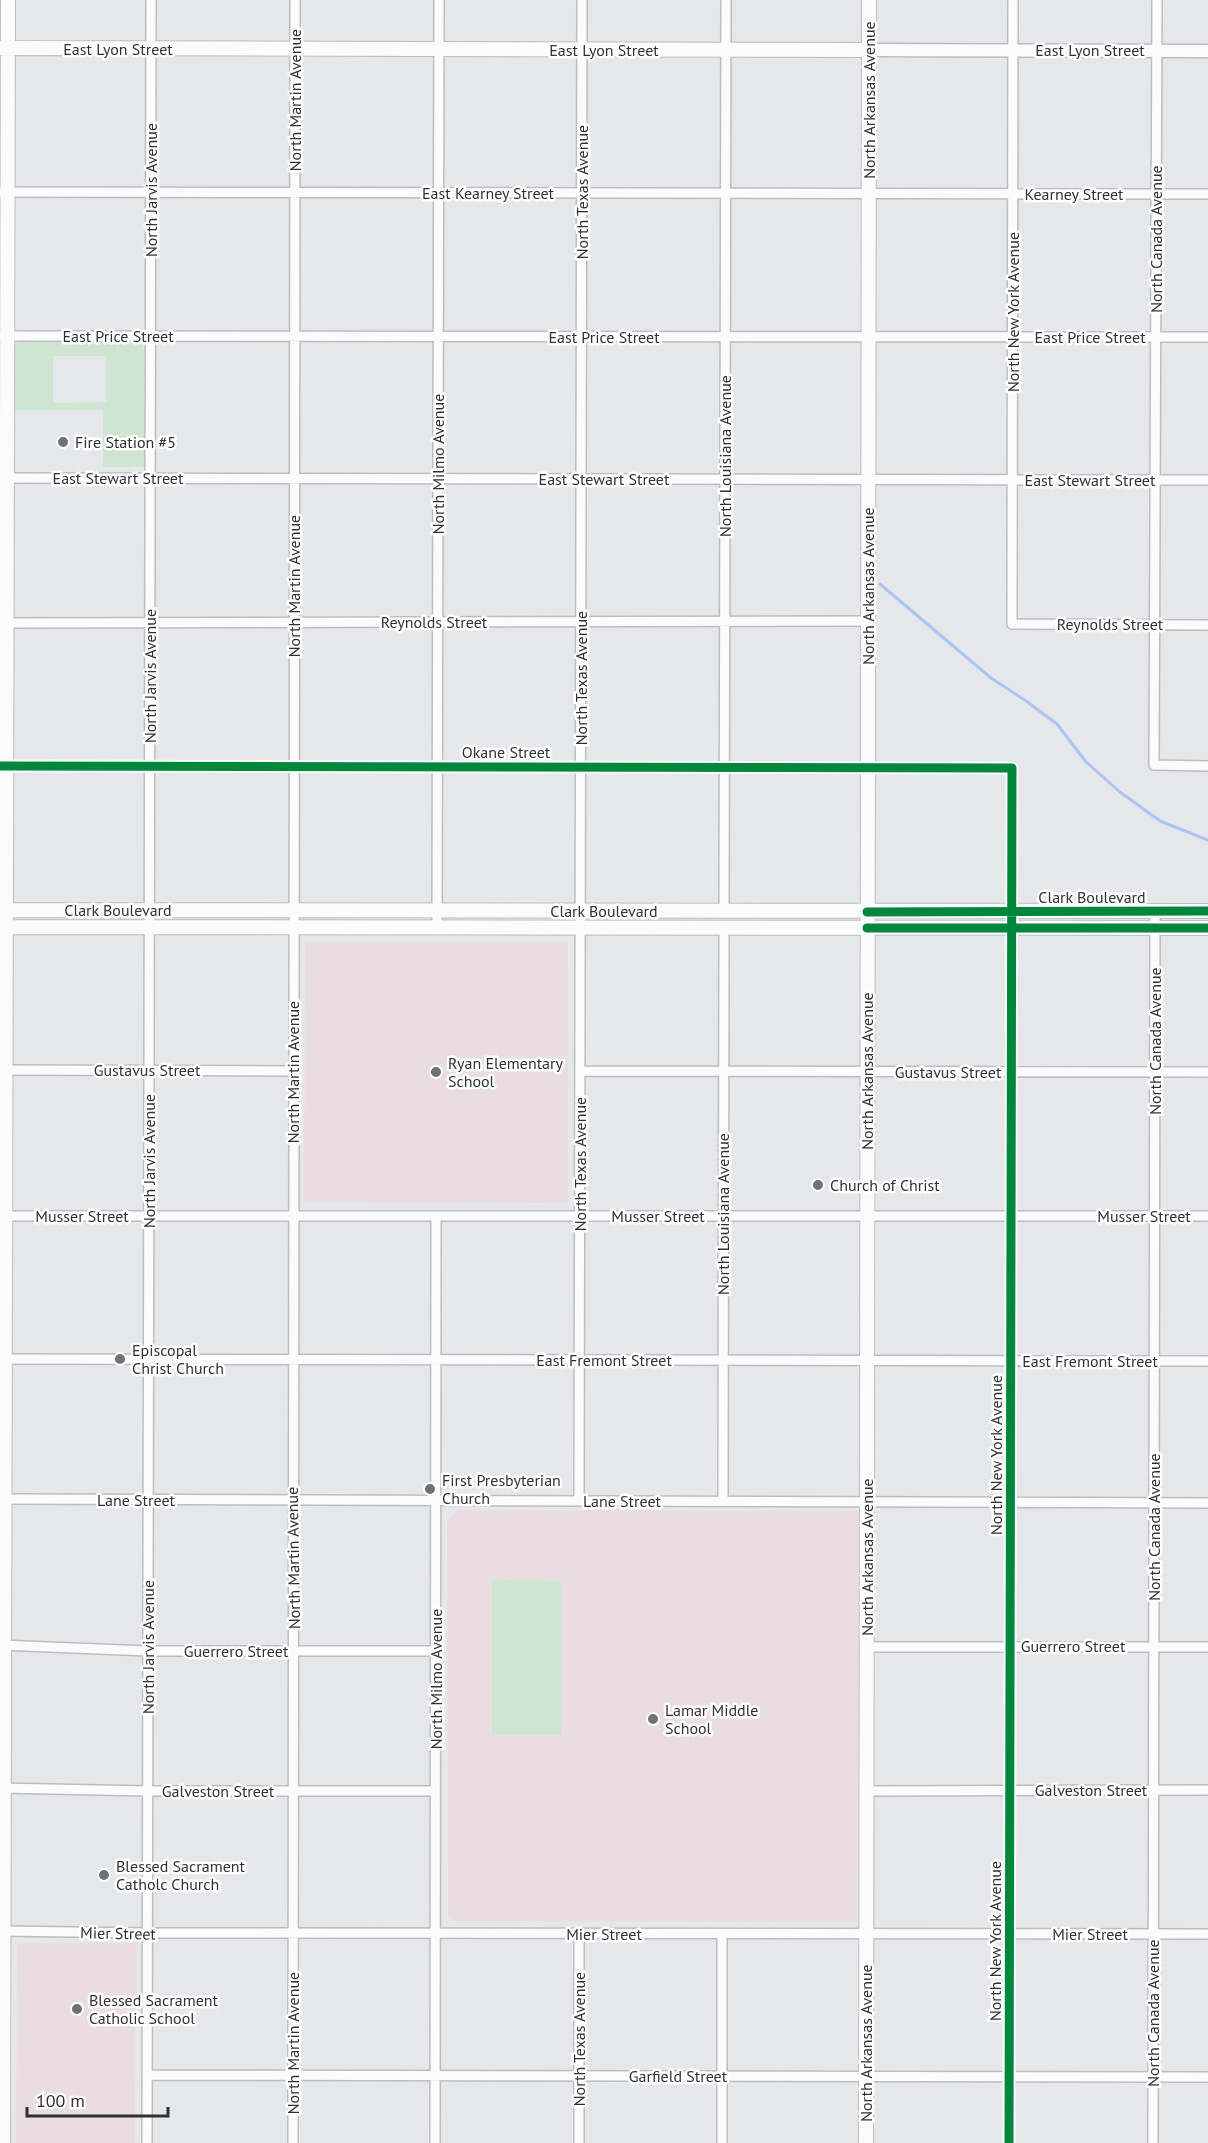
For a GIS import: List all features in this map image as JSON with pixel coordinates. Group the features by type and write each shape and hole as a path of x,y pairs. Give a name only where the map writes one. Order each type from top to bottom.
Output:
{"main road":[{"path":"3,2143 4,48 8,0"},
{"name":"North Arkansas Avenue","path":"866,2143 870,0"},
{"name":"East Lyon Street","path":"4,48 869,50"},
{"name":"Clark Boulevard","path":"3,910 1208,911"},
{"name":"Clark Boulevard","path":"3,927 1208,928"}],"street":[{"name":"North Jarvis Avenue","path":"147,2143 151,0"},
{"name":"North Martin Avenue","path":"292,2143 295,0"},
{"name":"North Milmo Avenue","path":"437,927 439,0"},
{"name":"North Texas Avenue","path":"579,1501 582,0"},
{"name":"North Louisiana Avenue","path":"724,912 726,0"},
{"name":"North New York Avenue","path":"1012,624 1013,0"},
{"name":"North Canada Avenue","path":"1157,0 1154,765 1208,766"},
{"name":"East Lyon Street","path":"869,50 1208,51"},
{"name":"East Kearney Street","path":"4,192 1013,194"},
{"name":"Kearney Street","path":"1013,194 1208,194"},
{"name":"East Price Street","path":"4,336 1208,338"},
{"name":"East Stewart Street","path":"3,478 1208,480"},
{"name":"Reynolds Street","path":"3,623 868,621"},
{"name":"Reynolds Street","path":"1012,624 1208,625"},
{"name":"Okane Street","path":"3,766 1012,768"},
{"name":"North New York Avenue","path":"1009,2143 1012,768"},
{"name":"North Canada Avenue","path":"1153,2143 1155,911"},
{"name":"North Louisiana Avenue","path":"723,1501 724,928"},
{"name":"Gustavus Street","path":"3,1070 293,1071"},
{"name":"Gustavus Street","path":"580,1071 1208,1072"},
{"name":"Musser Street","path":"3,1216 1208,1216"},
{"name":"North Milmo Avenue","path":"435,2143 436,1216"},
{"name":"East Fremont Street","path":"3,1359 1208,1361"},
{"name":"Lane Street","path":"2,1499 1208,1503"},
{"name":"Guerrero Street","path":"2,1645 148,1651 436,1651"},
{"name":"Guerrero Street","path":"866,1647 1208,1647"},
{"name":"Galveston Street","path":"2,1788 148,1791 435,1791"},
{"name":"Galveston Street","path":"866,1791 1208,1790"},
{"name":"Mier Street","path":"2,1931 435,1934 1208,1934"},
{"name":"North Texas Avenue","path":"579,1934 579,2143"},
{"path":"722,1934 722,2143"},
{"name":"Garfield Street","path":"147,2075 1208,2077"}],"shaded area":[{"name":"Ryan Elementary School","path":"305,942 568,942 568,1203 304,1202"},
{"name":"Lamar Middle School","path":"458,1510 860,1511 857,1922 454,1921 448,1916 447,1522"},
{"name":"Blessed Sacrament Catholic School","path":"17,1943 136,1943 135,2143 16,2143"}],"green space":[{"path":"18,342 135,342 142,345 144,351 144,467 103,467 103,410 13,410 13,347","holes":["53,356 106,356 106,402 53,403"]},
{"path":"492,1580 561,1581 561,1735 492,1735"}],"waterway":[{"path":"880,584 991,678 1057,724 1086,762 1120,792 1160,821 1208,840"}],"cycle path":[{"path":"0,766 1012,768 1009,2143"},
{"path":"867,912 1208,911"},
{"path":"867,928 1208,928"}],"place":[{"name":"Fire Station #5","path":"63,442"},
{"name":"Ryan Elementary School","path":"436,1072"},
{"name":"Church of Christ","path":"818,1185"},
{"name":"Episcopal Christ Church","path":"120,1359"},
{"name":"First Presbyterian Church","path":"430,1489"},
{"name":"Lamar Middle School","path":"653,1719"},
{"name":"Blessed Sacrament Catholc Church","path":"104,1875"},
{"name":"Blessed Sacrament Catholic School","path":"77,2009"}]}
